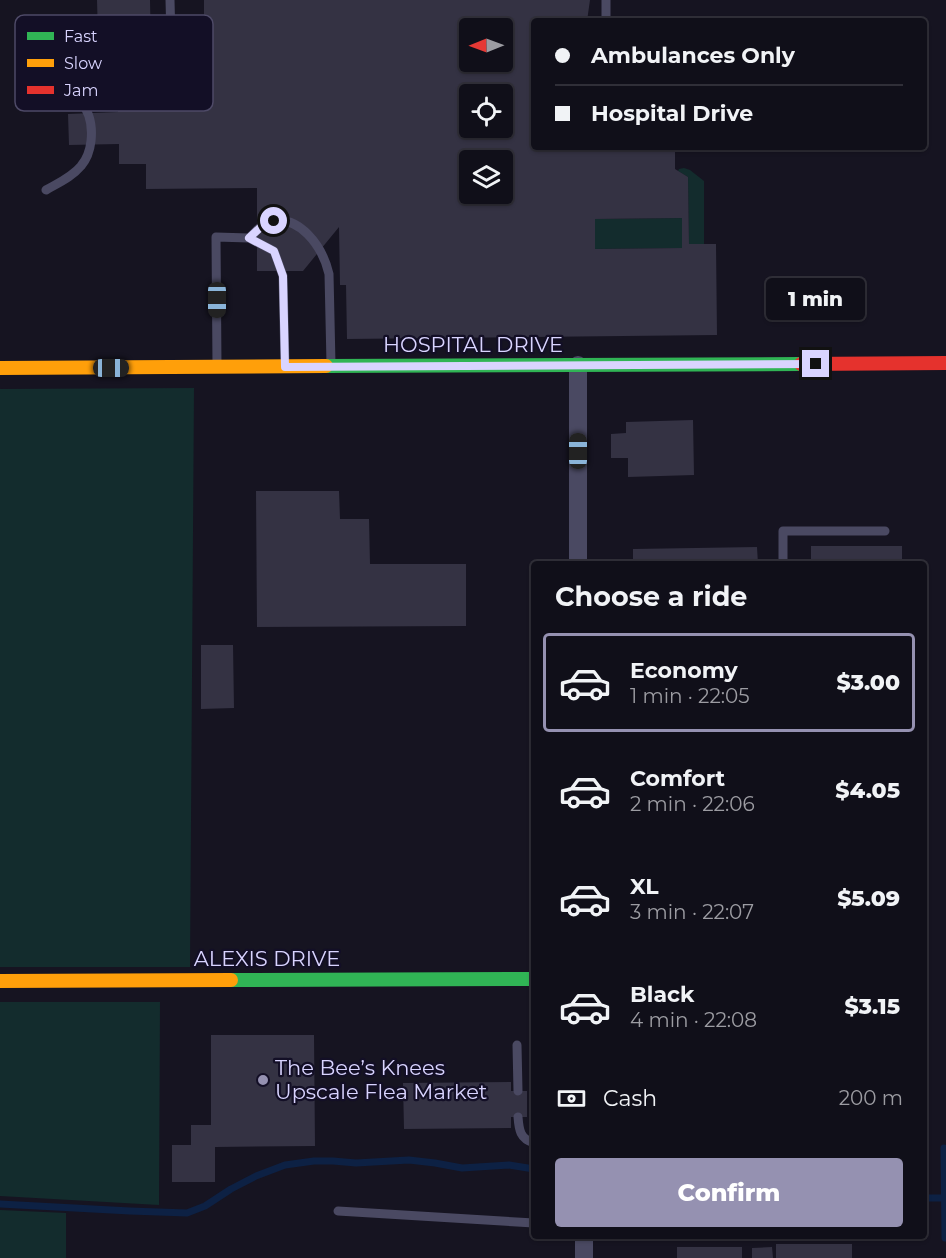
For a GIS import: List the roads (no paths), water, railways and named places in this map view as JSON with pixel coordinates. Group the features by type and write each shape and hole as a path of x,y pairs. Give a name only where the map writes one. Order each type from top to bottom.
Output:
{"street":[{"name":"HOSPITAL DRIVE","path":"0,368 946,363"},
{"path":"578,365 578,561"},
{"name":"ALEXIS DRIVE","path":"0,981 531,979"},
{"path":"584,1239 584,1258"}],"lane":[{"path":"170,0 170,15"},
{"path":"606,0 606,18"},
{"path":"46,190 69,177 81,166 90,151 92,129 88,111"},
{"path":"249,238 263,225 280,221 298,226 316,246 327,264 329,273 331,367"},
{"path":"217,367 216,237 249,238 274,251 283,276 285,367"},
{"path":"783,561 783,531 885,531"},
{"path":"518,1045 518,1091"},
{"path":"518,1117 521,1135 531,1142"},
{"path":"338,1211 531,1223"}],"waterway":[{"path":"944,1148 945,1238"},
{"path":"0,1204 187,1213 205,1206 256,1176 285,1165 314,1161 356,1163 409,1160 462,1168 509,1165 531,1169"},
{"path":"927,1198 945,1198"}],"place":[{"name":"The Bee’s Knees Upscale Flea Market","path":"263,1080"}]}
